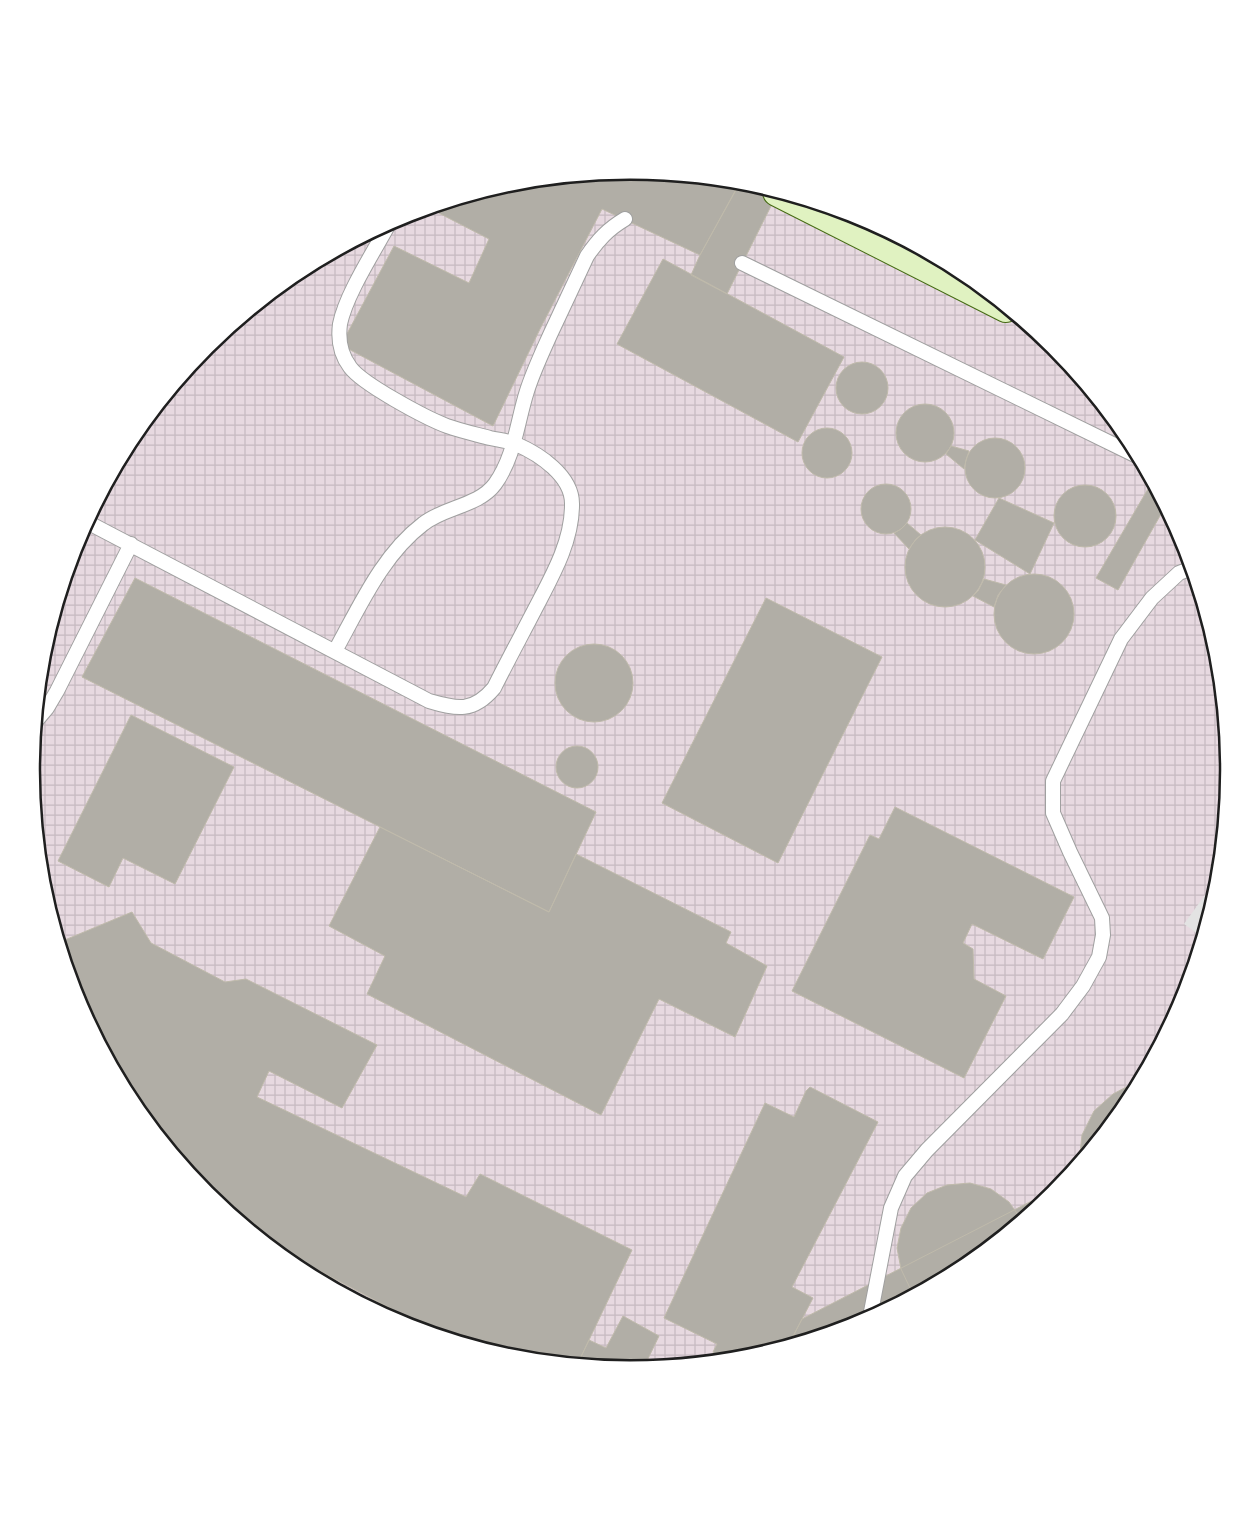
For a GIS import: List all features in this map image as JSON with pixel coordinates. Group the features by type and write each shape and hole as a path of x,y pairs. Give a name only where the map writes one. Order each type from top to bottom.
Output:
{"main road":[{"path":"807,207 981,295"}],"lane":[{"path":"335,651 380,573 400,546 425,522 479,497 495,484 514,443 527,391 535,368 587,256 605,233 625,220"},
{"path":"93,526 429,701 455,708 473,706 486,698 494,688 564,548 572,517 573,503 564,480 545,462 514,443 464,432 444,425 370,385 358,377 350,368 343,355 340,324 349,299 384,233"},
{"path":"742,263 1127,452"},
{"path":"43,713 57,691 131,544"},
{"path":"872,1308 891,1208 905,1176 928,1150 1062,1014 1083,986 1099,958 1103,935 1102,918 1053,813 1053,781 1121,639 1152,598 1179,573 1185,571"}],"shaded area":[{"path":"630,179 707,185 745,191 820,211 856,224 891,240 925,259 989,301 1019,326 1074,380 1098,410 1141,474 1159,509 1189,580 1200,617 1209,654 1219,731 1219,808 1215,847 1209,885 1189,959 1175,995 1141,1065 1121,1097 1074,1159 1047,1187 989,1238 958,1260 891,1299 856,1315 783,1339 745,1348 669,1358 630,1360 553,1354 515,1348 440,1328 404,1315 369,1299 335,1280 271,1238 241,1213 186,1159 162,1129 139,1097 101,1030 71,959 60,922 51,885 41,808 41,731 45,692 51,654 71,580 85,544 119,474 139,442 186,380 213,352 271,301 302,279 369,240 404,224 477,200 515,191 591,181"},
{"path":"1207,892 1197,933 1184,924"}],"building":[{"path":"630,179 669,181 736,190 700,255 602,209 540,329 493,426 341,345 394,246 469,283 489,239 437,212 515,191 591,181"},
{"path":"736,190 775,198 727,294 691,275"},
{"path":"663,259 844,357 798,442 617,344"},
{"path":"862,362 872,364 880,370 886,378 888,388 886,398 880,406 872,412 862,414 852,412 844,406 838,398 836,388 838,378 844,370 852,364"},
{"path":"925,404 936,406 949,417 954,433 952,444 941,457 925,462 914,460 901,449 896,433 898,422 909,409"},
{"path":"827,428 837,430 845,435 850,443 852,453 850,463 845,471 837,476 827,478 817,476 809,471 804,463 802,453 804,443 809,435 817,430"},
{"path":"989,438 1001,438 1012,443 1020,451 1025,462 1023,480 1012,493 1001,498 989,498 978,493 970,485 965,474 965,462 970,451 978,443"},
{"path":"951,446 969,451 964,469 946,454"},
{"path":"886,484 896,486 904,491 909,499 911,509 909,519 904,527 896,532 886,534 876,532 868,527 863,519 861,509 863,499 868,491 876,486"},
{"path":"1079,485 1091,485 1107,494 1114,504 1116,516 1114,528 1107,538 1091,547 1079,547 1068,542 1059,533 1054,522 1054,510 1059,499 1068,490"},
{"path":"1148,488 1161,514 1118,590 1096,578"},
{"path":"999,498 1054,523 1030,574 975,540"},
{"path":"907,523 921,535 909,549 894,533"},
{"path":"945,527 960,530 973,539 982,552 985,567 982,582 973,595 960,604 945,607 930,604 917,595 908,582 905,567 908,552 917,539 930,530"},
{"path":"1034,574 1049,577 1062,586 1071,599 1074,614 1071,629 1062,642 1049,651 1034,654 1019,651 1006,642 997,629 994,614 997,599 1006,586 1019,577"},
{"path":"135,578 596,812 549,912 82,677"},
{"path":"984,579 1006,585 998,595 994,607 973,596"},
{"path":"766,598 882,657 778,863 662,803"},
{"path":"594,644 609,647 622,655 630,668 633,683 630,698 622,711 609,719 594,722 579,719 566,711 558,698 555,683 558,668 566,655 579,647"},
{"path":"131,715 234,767 175,884 123,858 109,887 58,861"},
{"path":"581,746 589,749 595,755 598,767 595,779 589,785 573,788 565,785 559,779 556,763 559,755 565,749"},
{"path":"895,807 1074,897 1043,959 972,924 963,943 973,949 974,979 1006,996 964,1078 792,991 870,835 879,839"},
{"path":"380,827 549,912 576,854 731,932 726,943 767,966 735,1037 659,999 601,1115 367,994 385,956 329,926"},
{"path":"132,912 151,943 225,982 246,979 377,1045 342,1108 269,1071 257,1097 466,1197 480,1174 632,1250 581,1357 515,1348 477,1339 404,1315 324,1273 271,1238 213,1187 186,1159 139,1097 101,1030 85,995 65,940"},
{"path":"1128,1086 1080,1151 1082,1135 1094,1111 1113,1094"},
{"path":"810,1087 878,1122 792,1287 813,1298 793,1336 745,1348 714,1353 717,1344 664,1318 765,1103 794,1117 806,1091"},
{"path":"970,1183 991,1189 1009,1202 1018,1214 958,1260 910,1288 901,1269 897,1248 901,1228 911,1208 927,1193 947,1185"},
{"path":"1032,1201 989,1238 958,1260 902,1293 856,1315 793,1336 802,1319"},
{"path":"623,1316 659,1336 648,1359 581,1357 589,1340 606,1348"}]}
